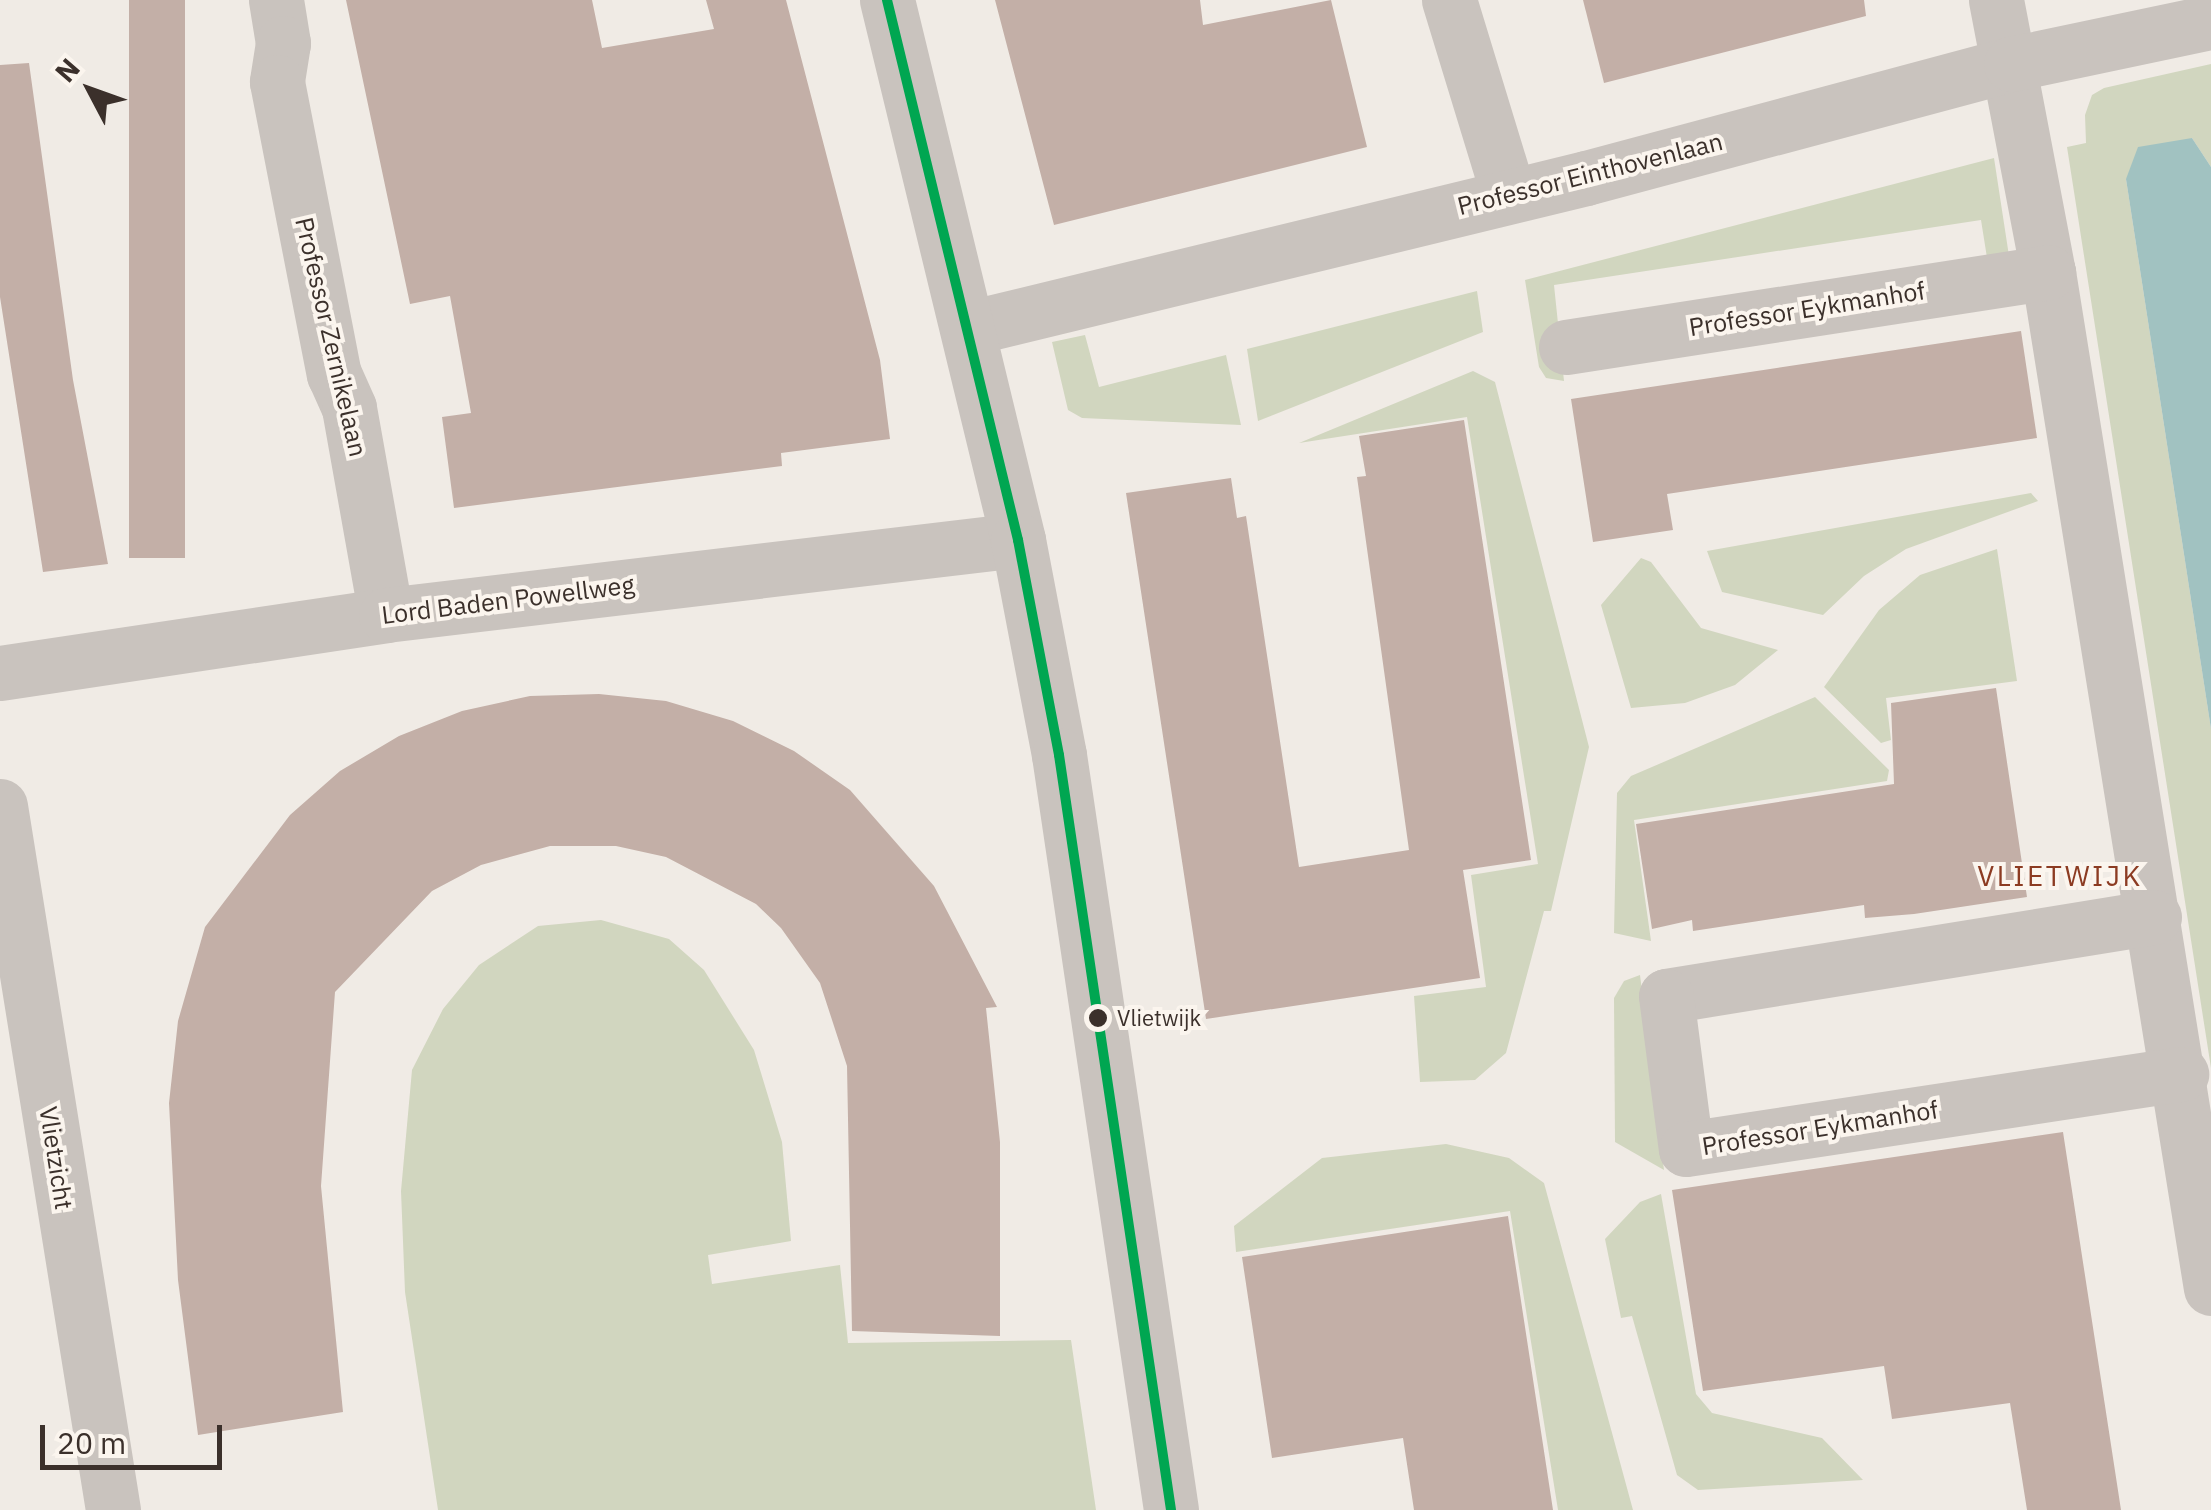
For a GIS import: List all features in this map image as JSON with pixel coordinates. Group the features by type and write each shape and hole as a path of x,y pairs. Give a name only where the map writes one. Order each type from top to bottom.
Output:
{"street":[{"name":"Professor Zernikelaan","path":"276,0 283,42 277,82 334,374 350,408 386,614"},
{"path":"887,0 1018,540 1059,755 1171,1510"},
{"path":"1449,0 1508,193"},
{"path":"1996,0 2048,272 2181,1074 2211,1288"},
{"name":"Professor Einthovenlaan","path":"969,328 2011,64 2211,22"},
{"name":"Professor Eykmanhof","path":"1566,347 2048,272"},
{"name":"Lord Baden Powellweg","path":"0,674 386,614 1018,540"},
{"name":"Vlietzicht","path":"0,806 112,1510"},
{"name":"Professor Eykmanhof","path":"2154,917 1666,996 1686,1149 2181,1074"}],"green space":[{"path":"2211,64 2211,167 2192,138 2126,179 2211,729 2211,1068 2067,147 2086,143 2085,115 2092,95 2104,88"},
{"path":"1994,158 2009,256 1988,264 1981,220 1554,285 1564,381 1546,378 1539,367 1525,280"},
{"path":"1477,291 1483,332 1258,421 1247,349"},
{"path":"1085,335 1099,387 1226,355 1241,425 1082,418 1068,410 1052,342"},
{"path":"1473,371 1495,382 1589,747 1551,911 1544,911 1506,1053 1475,1080 1420,1082 1414,996 1486,987 1471,875 1538,864 1467,417 1299,443"},
{"path":"2031,493 2038,501 1906,549 1864,576 1823,615 1722,592 1707,551"},
{"path":"1997,549 2017,681 1886,698 1891,740 1881,743 1824,687 1879,610 1920,575"},
{"path":"1641,558 1651,562 1701,628 1778,650 1735,685 1685,703 1631,708 1601,605"},
{"path":"1815,697 1889,770 1887,781 1634,820 1651,941 1614,933 1617,793 1631,776"},
{"path":"601,920 669,939 704,970 754,1050 782,1142 791,1241 708,1255 712,1284 840,1265 848,1343 1071,1340 1096,1510 438,1510 405,1292 401,1191 412,1070 443,1009 479,965 538,926"},
{"path":"1640,975 1664,1170 1615,1142 1614,998 1624,981"},
{"path":"1446,1144 1509,1158 1544,1183 1633,1510 1558,1510 1510,1211 1236,1252 1234,1226 1322,1158"},
{"path":"1661,1194 1696,1394 1712,1413 1822,1438 1863,1480 1698,1490 1677,1475 1632,1316 1621,1318 1605,1239 1640,1202"}],"water":[{"path":"2192,138 2211,167 2211,729 2126,179 2138,147"}],"building":[{"path":"129,0 185,0 185,558 129,558"},
{"path":"346,0 592,0 602,48 714,29 706,0 786,0 880,360 890,439 781,453 782,466 454,508 442,417 471,413 450,296 410,304"},
{"path":"995,0 1200,0 1203,25 1331,0 1367,147 1054,225"},
{"path":"1583,0 1864,0 1866,16 1604,83"},
{"path":"29,63 73,380 108,564 43,572 0,297 0,65"},
{"path":"2021,331 2037,438 1667,494 1673,530 1593,542 1571,399"},
{"path":"1464,420 1531,860 1463,870 1480,978 1206,1019 1126,493 1231,478 1237,518 1246,516 1299,867 1409,850 1357,477 1366,476 1359,436"},
{"path":"1996,688 2027,897 1914,914 1865,918 1864,905 1693,931 1692,920 1652,929 1636,824 1894,784 1891,703"},
{"path":"599,694 666,701 733,721 794,751 850,790 934,886 997,1007 986,1008 1000,1142 1000,1336 852,1331 847,1066 820,983 781,928 756,904 666,857 616,846 550,846 481,865 432,891 335,992 321,1186 343,1412 198,1435 178,1280 169,1103 178,1021 205,927 290,815 340,771 399,736 462,711 530,696"},
{"path":"2063,1132 2121,1510 2027,1510 2010,1403 1892,1419 1884,1366 1703,1391 1672,1190"},
{"path":"1508,1216 1553,1510 1414,1510 1403,1438 1272,1458 1242,1257"}],"transit line":[{"path":"887,0 1018,540 1059,755 1171,1510"}],"place":[{"name":"Vlietwijk","path":"1098,1018"}],"district":[{"name":"VLIETWIJK","path":"2060,876"}]}
